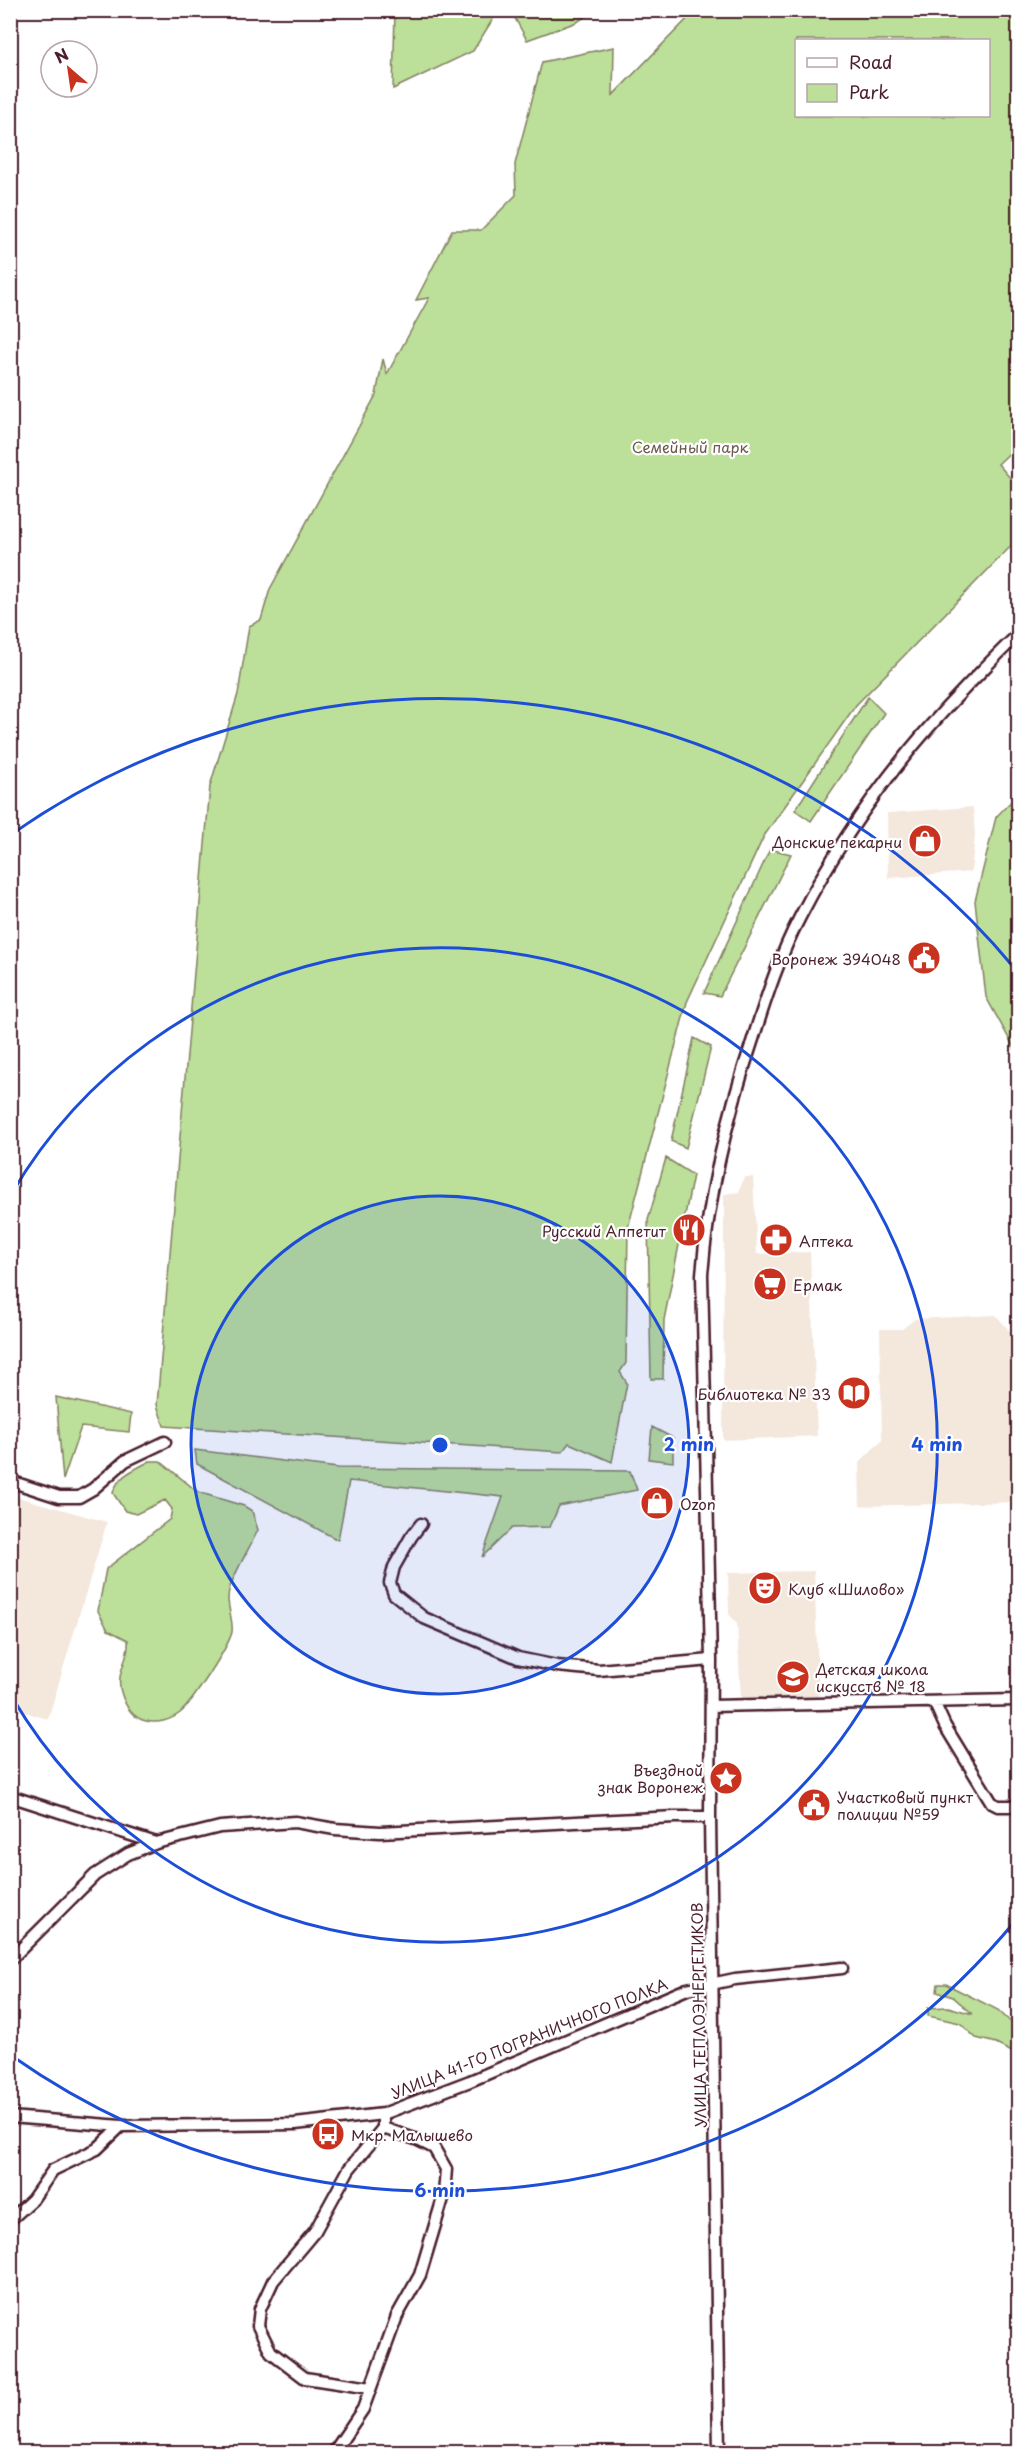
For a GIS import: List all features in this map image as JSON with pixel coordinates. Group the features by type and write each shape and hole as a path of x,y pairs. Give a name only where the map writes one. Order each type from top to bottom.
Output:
{"street":[{"name":"УЛИЦА ТЕПЛОЭНЕРГЕТИКОВ","path":"719,2452 710,1817 711,1660 702,1275 705,1230 737,1087 778,964 806,907 859,819 890,774 936,718 1018,635"},
{"path":"10,1481 59,1497 79,1497 93,1489 125,1461 165,1442"},
{"path":"421,1524 394,1567 390,1583 394,1594 424,1618 518,1658 557,1666 599,1670 711,1660"},
{"path":"711,1706 1018,1700"},
{"path":"934,1702 945,1725 993,1803 998,1806 1018,1806"},
{"path":"10,1796 156,1844"},
{"path":"10,1960 95,1875 128,1854 220,1827 295,1822 335,1829 380,1832 675,1816 710,1817"},
{"name":"УЛИЦА 41-ГО ПОГРАНИЧНОГО ПОЛКА","path":"10,2117 121,2126 295,2124 383,2114 480,2077 687,1989 714,1983 842,1968"},
{"path":"370,2388 305,2378 271,2352 258,2326 260,2308 273,2281 315,2231 349,2169 383,2128 383,2114"},
{"path":"10,2220 32,2200 53,2170 97,2149 121,2126"},
{"path":"333,2452 363,2409 397,2316 420,2275 444,2195 446,2169 434,2148 383,2128"}],"shaded area":[{"path":"973,807 975,836 971,872 888,878 887,813"},
{"path":"744,1177 753,1177 757,1254 810,1252 817,1436 723,1440 724,1194 739,1192"},
{"path":"996,1315 1018,1341 1018,1502 860,1506 859,1463 882,1440 880,1329 902,1329 915,1319"},
{"path":"10,1495 107,1522 48,1719 11,1708"},
{"path":"814,1571 819,1697 741,1699 737,1624 729,1614 728,1573"}],"green space":[{"path":"395,10 498,11 473,51 393,89"},
{"name":"Семейный парк","path":"696,10 1018,11 1018,445 998,464 1018,487 1018,539 856,705 764,836 687,1002 628,1228 626,1363 620,1372 627,1383 612,1462 569,1443 562,1452 164,1426 157,1405 210,786 238,694 249,626 261,620 270,589 376,395 383,359 387,374 429,298 416,300 452,230 481,230 516,195 515,164 542,62 614,47 613,95"},
{"path":"511,11 594,11 577,22 527,40"},
{"path":"868,697 884,713 811,821 795,810"},
{"path":"1018,794 1018,1055 986,997 975,901 996,817"},
{"path":"770,849 791,854 720,996 704,993"},
{"path":"694,1038 711,1047 686,1148 671,1141"},
{"path":"666,1158 693,1175 664,1320 663,1379 651,1379 648,1220"},
{"path":"56,1397 131,1414 129,1432 81,1427 63,1480"},
{"path":"652,1427 673,1438 673,1462 649,1459"},
{"path":"195,1450 338,1468 630,1471 637,1490 559,1506 550,1527 512,1528 482,1557 503,1497 349,1481 338,1540 197,1464"},
{"path":"150,1461 160,1461 198,1492 244,1506 252,1511 258,1530 228,1593 232,1632 224,1649 186,1707 173,1718 155,1722 137,1717 125,1702 121,1692 120,1678 128,1640 108,1630 98,1611 106,1569 170,1519 172,1509 165,1500 136,1514 125,1511 113,1493 123,1477"},
{"path":"938,1984 946,1984 998,2010 1018,2029 1018,2055 992,2042 976,2038 960,2023 928,2016 928,2008 948,2007 973,2014 953,1997 937,1992"}],"place":[{"name":"Донские пекарни","path":"925,841"},
{"name":"Воронеж 394048","path":"924,958"},
{"name":"Русский Аппетит","path":"689,1230"},
{"name":"Аптека","path":"776,1240"},
{"name":"Ермак","path":"770,1284"},
{"name":"Библиотека № 33","path":"854,1393"},
{"name":"Ozon","path":"657,1503"},
{"name":"Клуб «Шилово»","path":"765,1588"},
{"name":"Детская школа искусств № 18","path":"793,1677"},
{"name":"Въездной знак Воронеж","path":"726,1778"},
{"name":"Участковый пункт полиции №59","path":"814,1805"},
{"name":"Мкр. Малышево","path":"328,2134"}]}
